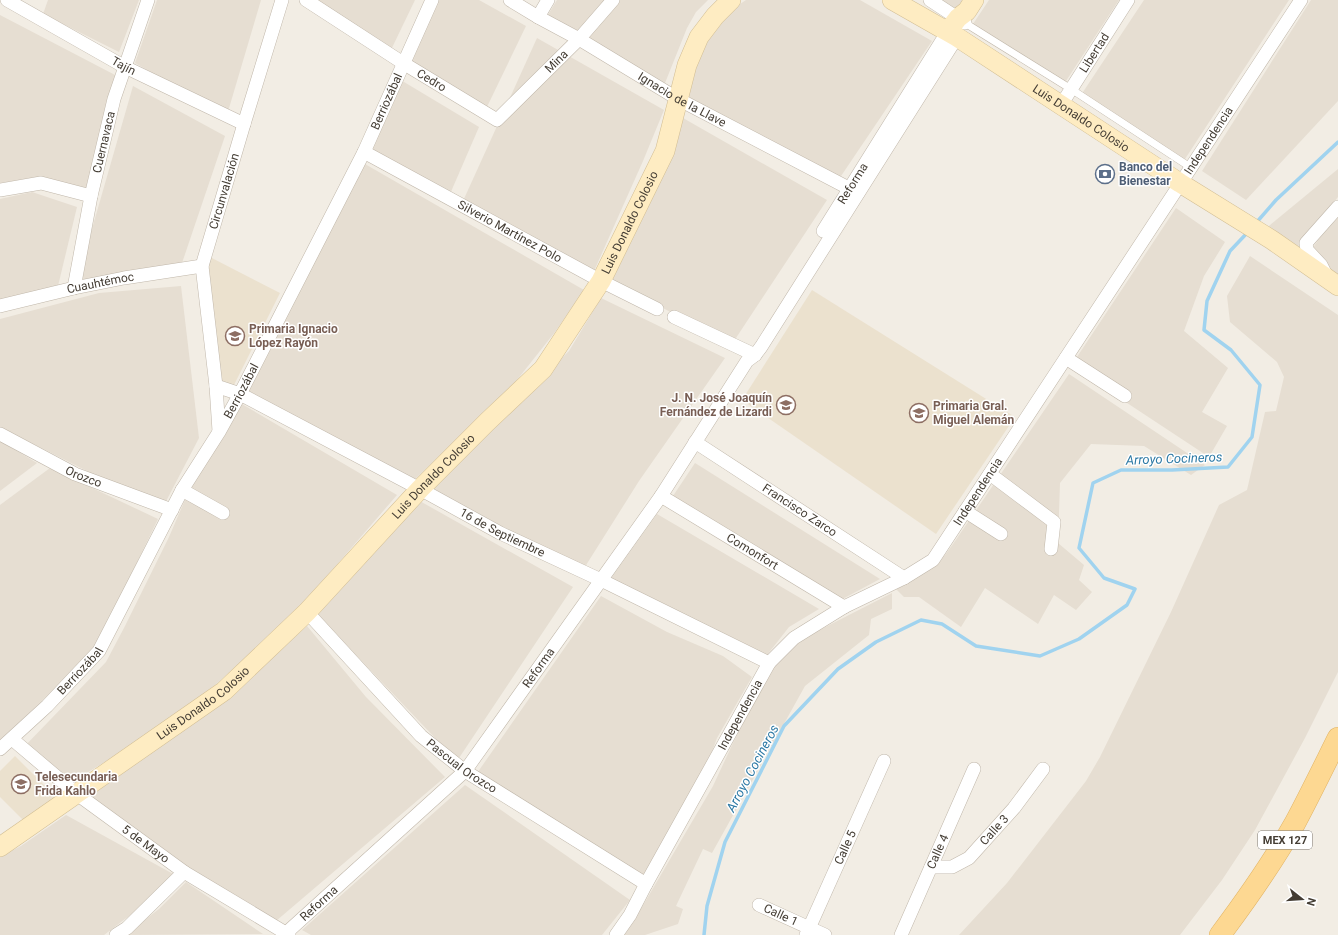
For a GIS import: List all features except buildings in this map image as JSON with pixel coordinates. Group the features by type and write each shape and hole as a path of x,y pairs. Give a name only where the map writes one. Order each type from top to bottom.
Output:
{"main road":[{"name":"Luis Donaldo Colosio","path":"0,847 224,691 307,612 420,489 543,369 601,281 664,150 687,65 698,37 715,16 731,0"},
{"name":"Luis Donaldo Colosio","path":"892,0 962,20 1180,183 1272,240 1333,282"},
{"name":"MEX 127","path":"1220,935 1280,848 1338,738"}],"street":[{"name":"Tajín","path":"7,0 125,67 244,124"},
{"name":"Cuernavaca","path":"74,288 91,196 114,99 148,0"},
{"name":"Circunvalación","path":"219,432 216,386 202,266 282,0"},
{"name":"Cedro","path":"306,0 403,63 497,120"},
{"name":"Berriozábal","path":"0,749 47,706 99,651 182,490 219,432 240,394 364,152 432,0"},
{"name":"Ignacio de la Llave","path":"510,0 579,39 678,99 854,191"},
{"path":"538,17 548,0"},
{"name":"Mina","path":"497,120 579,39 613,0"},
{"path":"930,0 962,20"},
{"name":"Libertad","path":"1066,97 1128,0"},
{"name":"Independencia","path":"616,935 630,915 769,663 794,638 844,607 904,578 933,560 1301,0"},
{"name":"Reforma","path":"286,934 465,771 661,496 962,20"},
{"name":"Silverio Martínez Polo","path":"364,152 601,281 657,309"},
{"path":"0,190 41,183 91,196"},
{"name":"Luis Donaldo Colosio","path":"1333,282 1322,265 1307,250 1306,243 1338,207"},
{"name":"Cuauhtémoc","path":"0,306 74,288 124,278 202,266"},
{"path":"674,317 750,356"},
{"path":"1066,358 1125,396"},
{"path":"216,386 240,394"},
{"name":"16 de Septiembre","path":"240,394 500,533 601,580 769,663"},
{"name":"Orozco","path":"0,434 75,474 172,510"},
{"name":"Francisco Zarco","path":"695,442 904,578"},
{"path":"990,474 1054,522 1051,550"},
{"path":"182,490 223,513"},
{"name":"Comonfort","path":"661,496 844,607"},
{"path":"965,511 1001,534"},
{"name":"Pascual Orozco","path":"307,612 420,736 465,771 646,884"},
{"name":"5 de Mayo","path":"12,739 77,794 184,872 286,934"},
{"name":"Calle 5","path":"808,931 884,761"},
{"name":"Calle 4","path":"901,935 974,769"},
{"name":"Calle 3","path":"931,867 952,867 969,858 1014,808 1042,769"},
{"path":"116,935 127,928 184,872"},
{"name":"Calle 1","path":"759,905 808,931 825,935"}],"lane":[{"name":"Luis Donaldo Colosio","path":"1066,97 1190,167"}],"shaded area":[{"path":"48,0 139,0 119,52 43,14"},
{"path":"157,0 261,0 227,115 135,63"},
{"path":"304,0 415,0 389,54"},
{"path":"437,0 479,0 526,26 485,111 406,65"},
{"path":"557,0 708,0 696,12 687,28 663,88 546,18"},
{"path":"746,0 860,0 932,41 837,182 685,98 693,63 715,21"},
{"path":"936,0 963,0 955,12"},
{"path":"989,0 1119,0 1064,84 973,24"},
{"path":"1144,0 1289,0 1183,162 1081,95"},
{"path":"1311,0 1338,0 1338,101 1246,200 1202,171"},
{"path":"0,15 117,76 88,192 37,177 0,183"},
{"path":"537,38 664,110 594,271 463,201"},
{"path":"399,79 479,127 450,194 364,148"},
{"path":"133,86 225,136 181,266 77,281"},
{"path":"683,118 827,200 732,344 611,281"},
{"path":"358,160 584,290 555,332 509,390 413,481 242,389"},
{"path":"1338,169 1338,197 1296,249 1264,230"},
{"path":"32,192 77,207 58,286 0,300 0,199"},
{"path":"1176,208 1225,242 1204,276 1184,331 1228,368 1202,412 1227,426 1209,457 1071,366"},
{"path":"1338,212 1338,280 1305,259"},
{"name":"Primaria Ignacio López Rayón","path":"208,256 280,293 233,387 217,380 204,268"},
{"path":"1250,256 1338,315 1338,672 1305,738 1255,830 1222,880 1180,935 959,935 1007,883 1086,781 1100,757 1171,612 1219,505 1247,490 1265,412 1276,411 1284,377 1277,362 1230,322 1227,296"},
{"path":"181,286 199,438 162,509 0,427 0,319 99,293"},
{"name":"Primaria Gral. Miguel Alemán","path":"812,290 1015,417 936,534 742,400"},
{"path":"601,298 725,358 639,481 583,570 431,488 569,351"},
{"path":"1069,374 1205,465 1191,475 1144,446 1091,444 1060,483 1058,543 1084,565 1079,580 1092,592 1076,610 1054,595 1038,624 985,588 961,627 919,597 904,597 894,587 945,555"},
{"path":"235,400 397,495 309,597 277,630 215,685 147,736 59,790 21,750 106,662 169,537 184,502"},
{"path":"0,441 37,463 0,491"},
{"path":"695,463 880,579 835,603 669,502"},
{"path":"50,468 158,519 96,647 0,742 0,505"},
{"path":"418,500 573,587 457,761 317,614"},
{"path":"657,514 819,609 789,627 767,655 609,581"},
{"path":"892,593 892,609 871,619 869,635 805,686 712,853 703,849 676,906 683,909 678,924 645,935 619,935 642,907 713,786 733,743 775,662 802,639"},
{"path":"601,596 667,632 723,656 752,677 717,738 705,771 639,883 475,776"},
{"path":"307,626 366,697 445,777 276,921 143,843 86,796 252,676"},
{"name":"Telesecundaria Frida Kahlo","path":"15,756 57,798 25,822 0,797 0,771"},
{"path":"465,785 630,900 602,935 311,935 302,930"},
{"path":"66,815 175,875 150,900 104,935 0,935 0,857 21,846"},
{"path":"186,882 263,934 125,935 159,909"}],"waterway":[{"name":"Arroyo Cocineros","path":"1256,223 1276,200 1338,142"},
{"name":"Arroyo Cocineros","path":"704,935 707,906 725,842 784,726 838,669 876,642 921,620 942,624 976,646 1040,656 1079,639 1127,605 1135,589 1104,578 1079,548 1093,483 1121,470 1172,470 1228,467 1252,437 1260,385 1231,350 1204,330 1207,301 1230,251 1248,232"}],"place":[{"name":"Banco del Bienestar","path":"1105,174"},
{"name":"Primaria Ignacio López Rayón","path":"235,336"},
{"name":"J. N. José Joaquín Fernández de Lizardi","path":"786,405"},
{"name":"Primaria Gral. Miguel Alemán","path":"919,413"},
{"name":"Telesecundaria Frida Kahlo","path":"21,784"}]}
